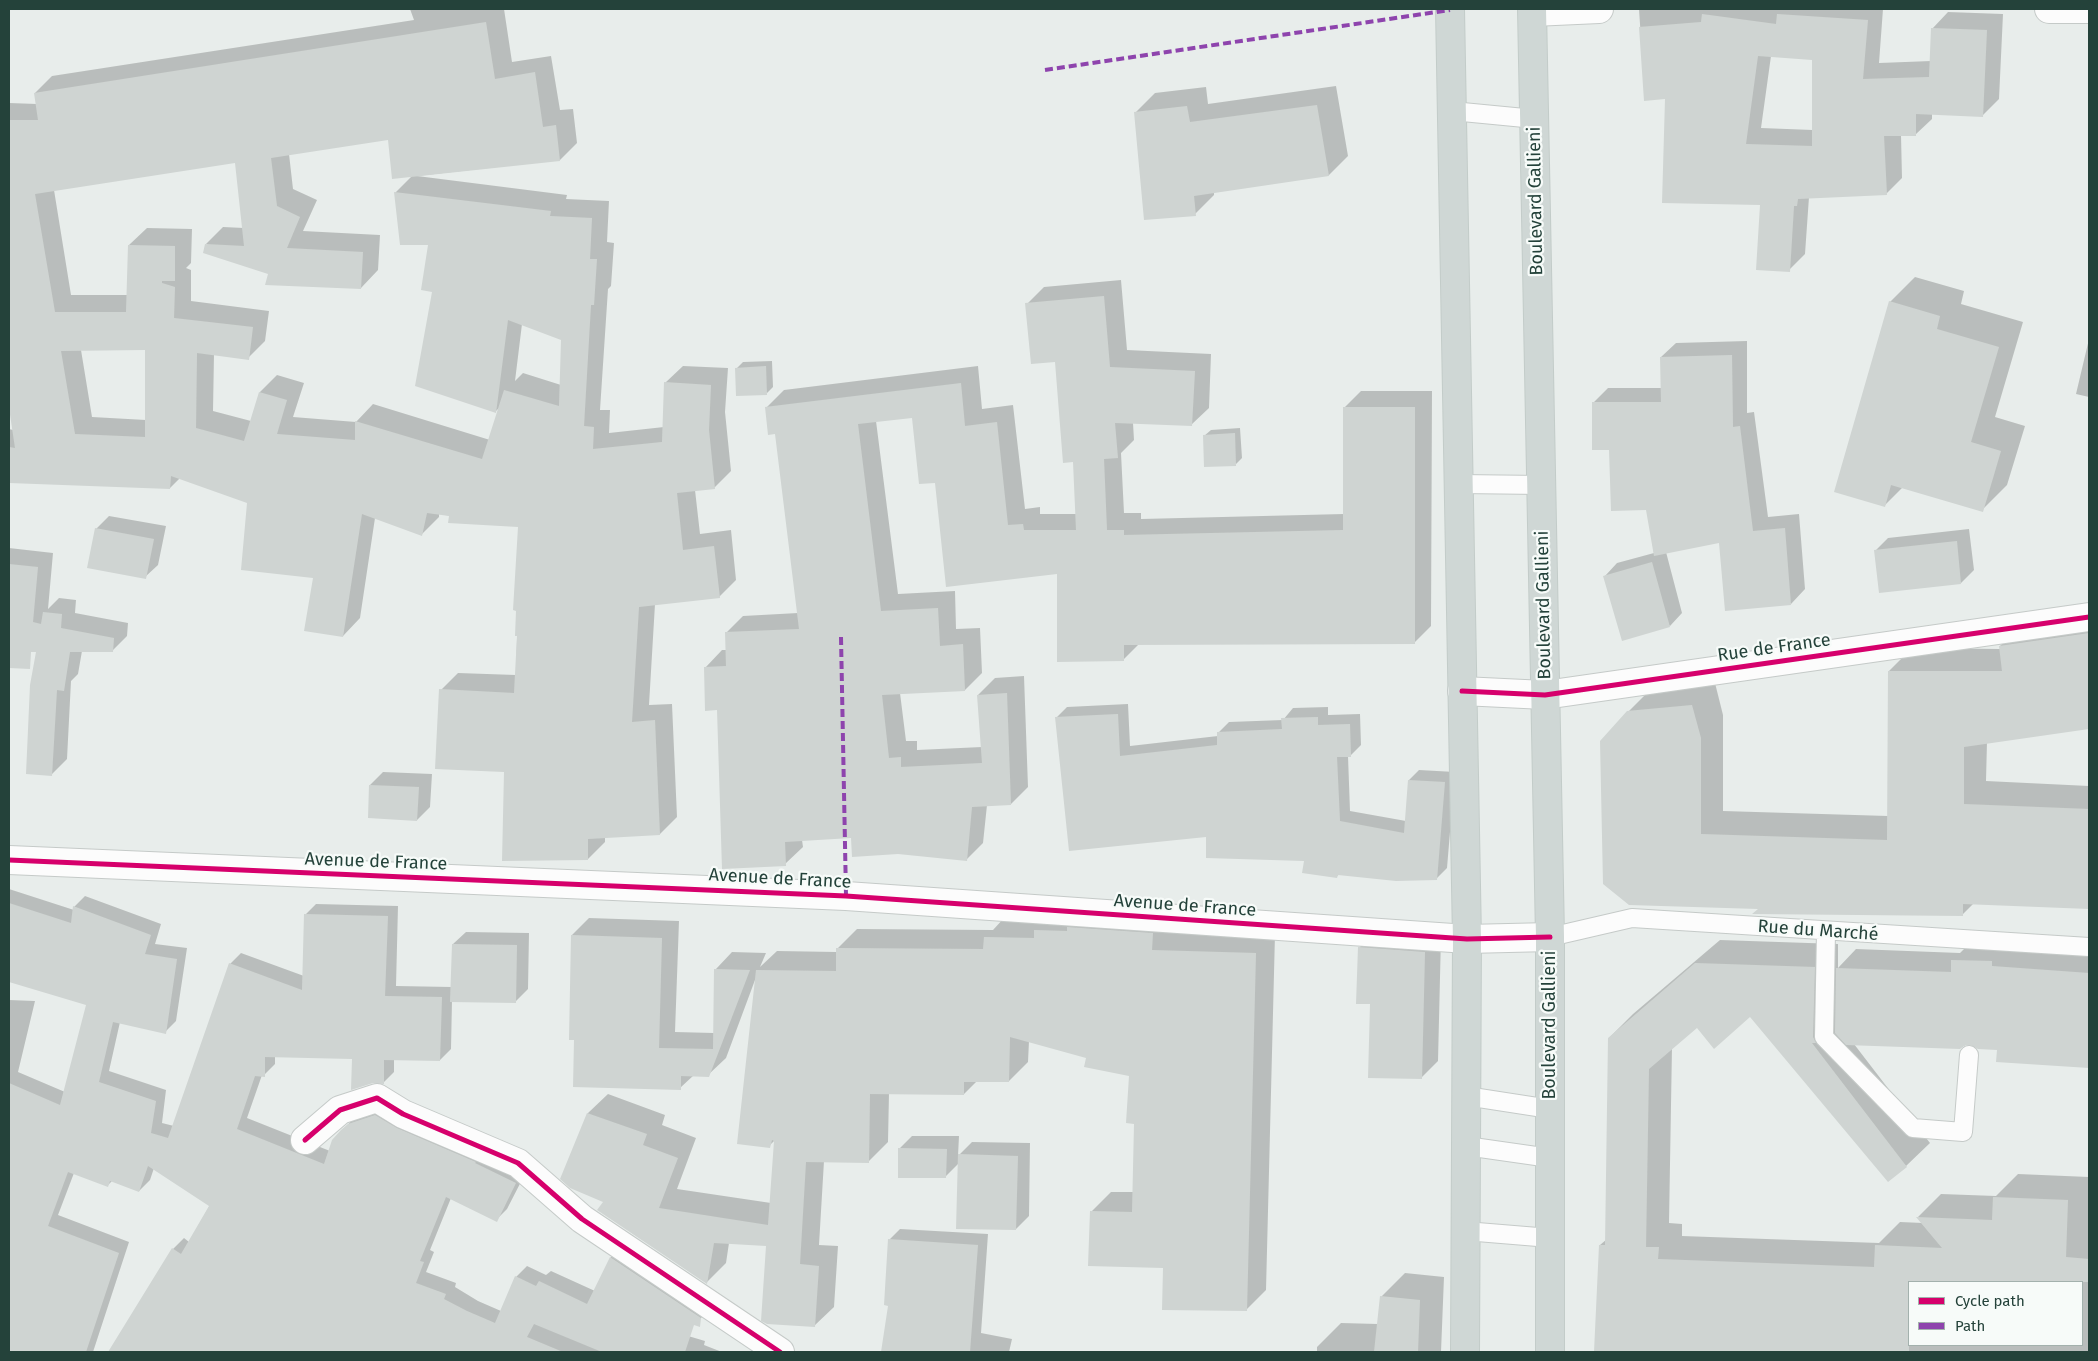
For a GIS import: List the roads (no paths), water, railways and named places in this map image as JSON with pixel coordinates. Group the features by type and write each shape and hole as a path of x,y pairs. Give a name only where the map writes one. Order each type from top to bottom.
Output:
{"main road":[{"path":"1456,9 1452,111 1467,939 1465,1352"},
{"name":"Boulevard Gallieni","path":"1532,10 1550,937 1550,1352"}],"street":[{"path":"1532,10 1598,9"},
{"path":"2049,9 2089,9"},
{"name":"Rue de France","path":"1462,691 1545,695 2089,617"},
{"name":"Avenue de France","path":"9,860 846,896 1467,939 1550,937"},
{"path":"305,1140 340,1110 377,1098 403,1114 518,1162 582,1219 780,1352"}],"lane":[{"path":"1452,111 1535,118"},
{"path":"1459,484 1542,486"},
{"name":"Rue du Marché","path":"1550,937 1632,918 1826,932 2089,947"},
{"path":"1826,932 1824,1037 1913,1128 1963,1132 1969,1055"},
{"path":"1466,1096 1550,1109"},
{"path":"1466,1146 1550,1158"},
{"path":"1465,1231 1550,1238"}]}
